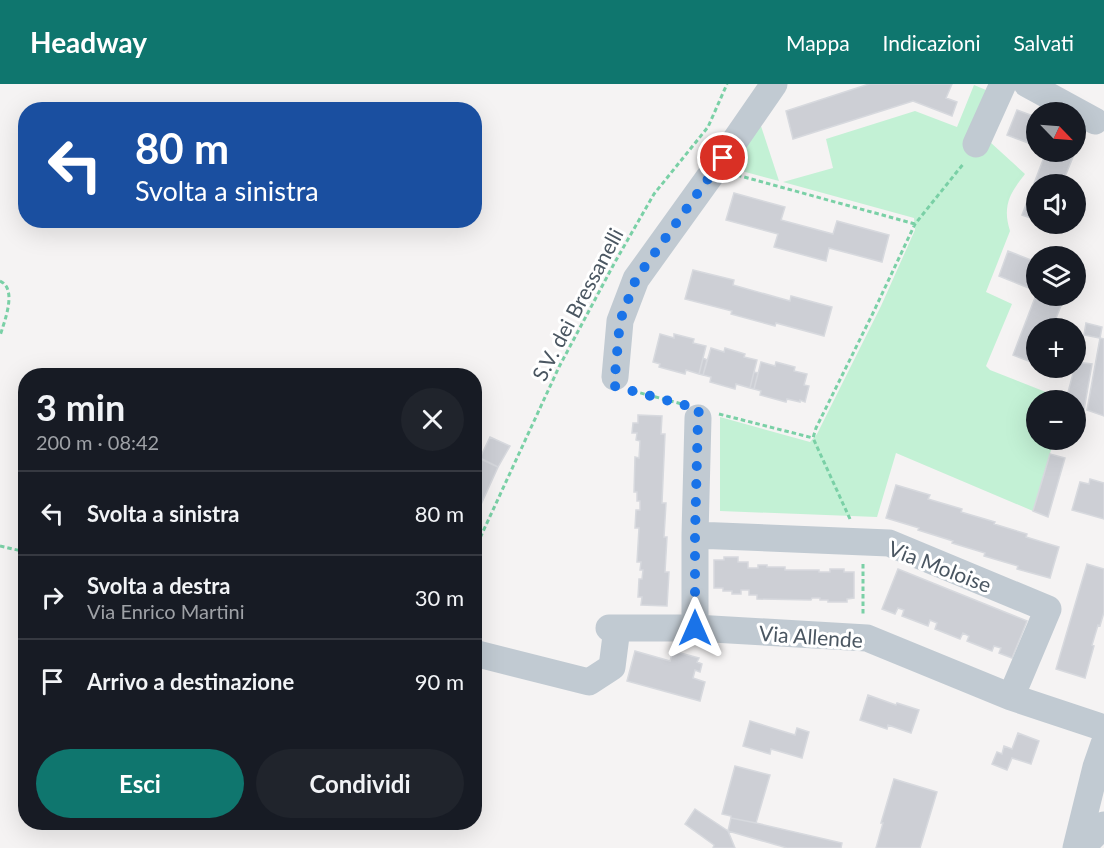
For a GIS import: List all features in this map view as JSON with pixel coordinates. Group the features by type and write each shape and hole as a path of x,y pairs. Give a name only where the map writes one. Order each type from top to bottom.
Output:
{"street":[{"path":"615,377 620,321 636,279 774,84"},
{"path":"976,144 1003,84"},
{"path":"1027,84 1095,121"},
{"path":"695,628 698,414"},
{"name":"Via Moloise","path":"695,535 889,543 1048,609 1011,697"},
{"name":"Via Allende","path":"482,654 589,682 612,667 613,628 695,628 864,638 1011,697 1104,728"},
{"path":"1076,848 1101,765"},
{"path":"1081,848 1104,825"}],"path":[{"name":"S.V. dei Bressanelli","path":"482,534 559,366 615,262 654,194 708,127 727,84"},
{"path":"864,638 862,542 813,438 915,224 967,159 976,144"},
{"path":"715,168 915,224"},
{"path":"0,281 9,290 9,305 0,336"},
{"path":"615,377 614,386 698,414 813,438"},
{"path":"0,546 18,550"}],"green space":[{"path":"974,85 986,90 990,142 1025,174 1009,200 1007,214 1010,231 986,292 1012,304 986,366 990,370 1041,390 1026,390 1026,450 1051,450 1033,511 896,453 877,517 720,511 720,417 810,442 817,434 881,306 915,230 914,218 783,182 833,168 826,139 915,111 957,127"},
{"path":"760,123 779,181 734,169"}],"building":[{"path":"869,84 952,84 946,98 957,102 952,116 913,101 793,139 786,111"},
{"path":"1017,110 1026,113 1026,142 1007,135"},
{"path":"1042,162 1071,162 1066,174 1038,174"},
{"path":"734,193 785,207 781,220 833,234 837,221 889,235 882,262 829,248 826,261 774,247 778,234 726,220"},
{"path":"1026,204 1026,216 1022,215"},
{"path":"1008,251 1026,258 1026,287 999,276"},
{"path":"693,270 734,280 733,285 790,301 791,296 832,307 824,336 776,323 775,326 731,314 732,311 685,299"},
{"path":"1032,306 1061,306 1056,318 1027,318"},
{"path":"1026,321 1026,360 1013,355"},
{"path":"1086,323 1102,327 1100,338 1086,335"},
{"path":"660,334 674,338 674,334 694,339 693,343 706,346 699,374 686,370 685,374 659,367 660,364 653,362"},
{"path":"1100,338 1104,339 1104,416 1087,410"},
{"path":"711,348 724,352 725,348 757,360 750,388 736,384 735,389 710,382 711,377 703,375"},
{"path":"703,358 707,360 703,375 699,374"},
{"path":"761,362 775,366 776,362 795,367 794,371 807,374 804,385 809,386 805,402 787,399 786,402 760,395 761,391 754,389"},
{"path":"1086,363 1092,364 1086,398 1086,390 1069,390 1072,378 1086,378"},
{"path":"754,372 758,373 754,389 750,388"},
{"path":"638,415 662,416 661,434 665,434 662,503 666,503 665,572 669,572 667,606 641,605 642,597 638,597 639,579 642,579 643,570 640,570 641,562 637,562 639,528 635,528 636,510 640,510 640,501 637,501 637,492 634,492 635,457 639,458 640,441 636,440 637,433 632,433 633,423 638,423"},
{"path":"490,437 510,446 498,467 482,459"},
{"path":"1050,454 1065,458 1048,517 1033,511"},
{"path":"482,460 498,467 482,502"},
{"path":"1090,479 1104,483 1104,519 1072,510 1080,482 1089,484"},
{"path":"896,485 930,495 928,499 962,509 961,512 995,522 994,524 1027,534 1026,537 1059,547 1050,578 1017,569 1018,566 984,556 985,553 886,518"},
{"path":"724,557 738,557 738,562 748,562 748,568 767,565 767,567 785,567 785,570 830,572 830,569 844,569 844,572 854,572 854,598 847,599 847,602 828,602 820,598 811,600 757,599 757,595 749,595 749,590 741,590 741,594 732,594 732,591 723,591 723,588 714,588 714,560 724,560"},
{"path":"1087,564 1104,569 1104,612 1092,645 1094,646 1085,678 1056,669"},
{"path":"898,569 1027,621 1012,658 999,653 1001,648 994,646 992,651 967,641 969,636 963,633 960,639 935,629 937,623 930,620 928,626 902,616 904,610 898,608 895,614 882,609"},
{"path":"635,651 670,661 673,651 699,658 697,662 702,664 700,672 695,670 693,678 705,682 700,701 627,681"},
{"path":"868,695 919,710 911,733 888,725 887,729 860,720"},
{"path":"750,721 795,735 797,728 809,732 802,758 771,749 770,754 743,746"},
{"path":"1018,733 1039,741 1031,764 1012,758 1007,770 992,764 997,752 1002,754 1004,746 1012,749"},
{"path":"735,766 770,775 756,823 722,814"},
{"path":"894,779 937,792 920,848 876,848"},
{"path":"695,809 728,831 735,848 713,848 714,845 685,824"},
{"path":"731,818 842,843 841,848 787,848 728,831"}],"route":[{"path":"695,628 699,409 614,386 615,364 620,321 636,279 723,158"}]}
